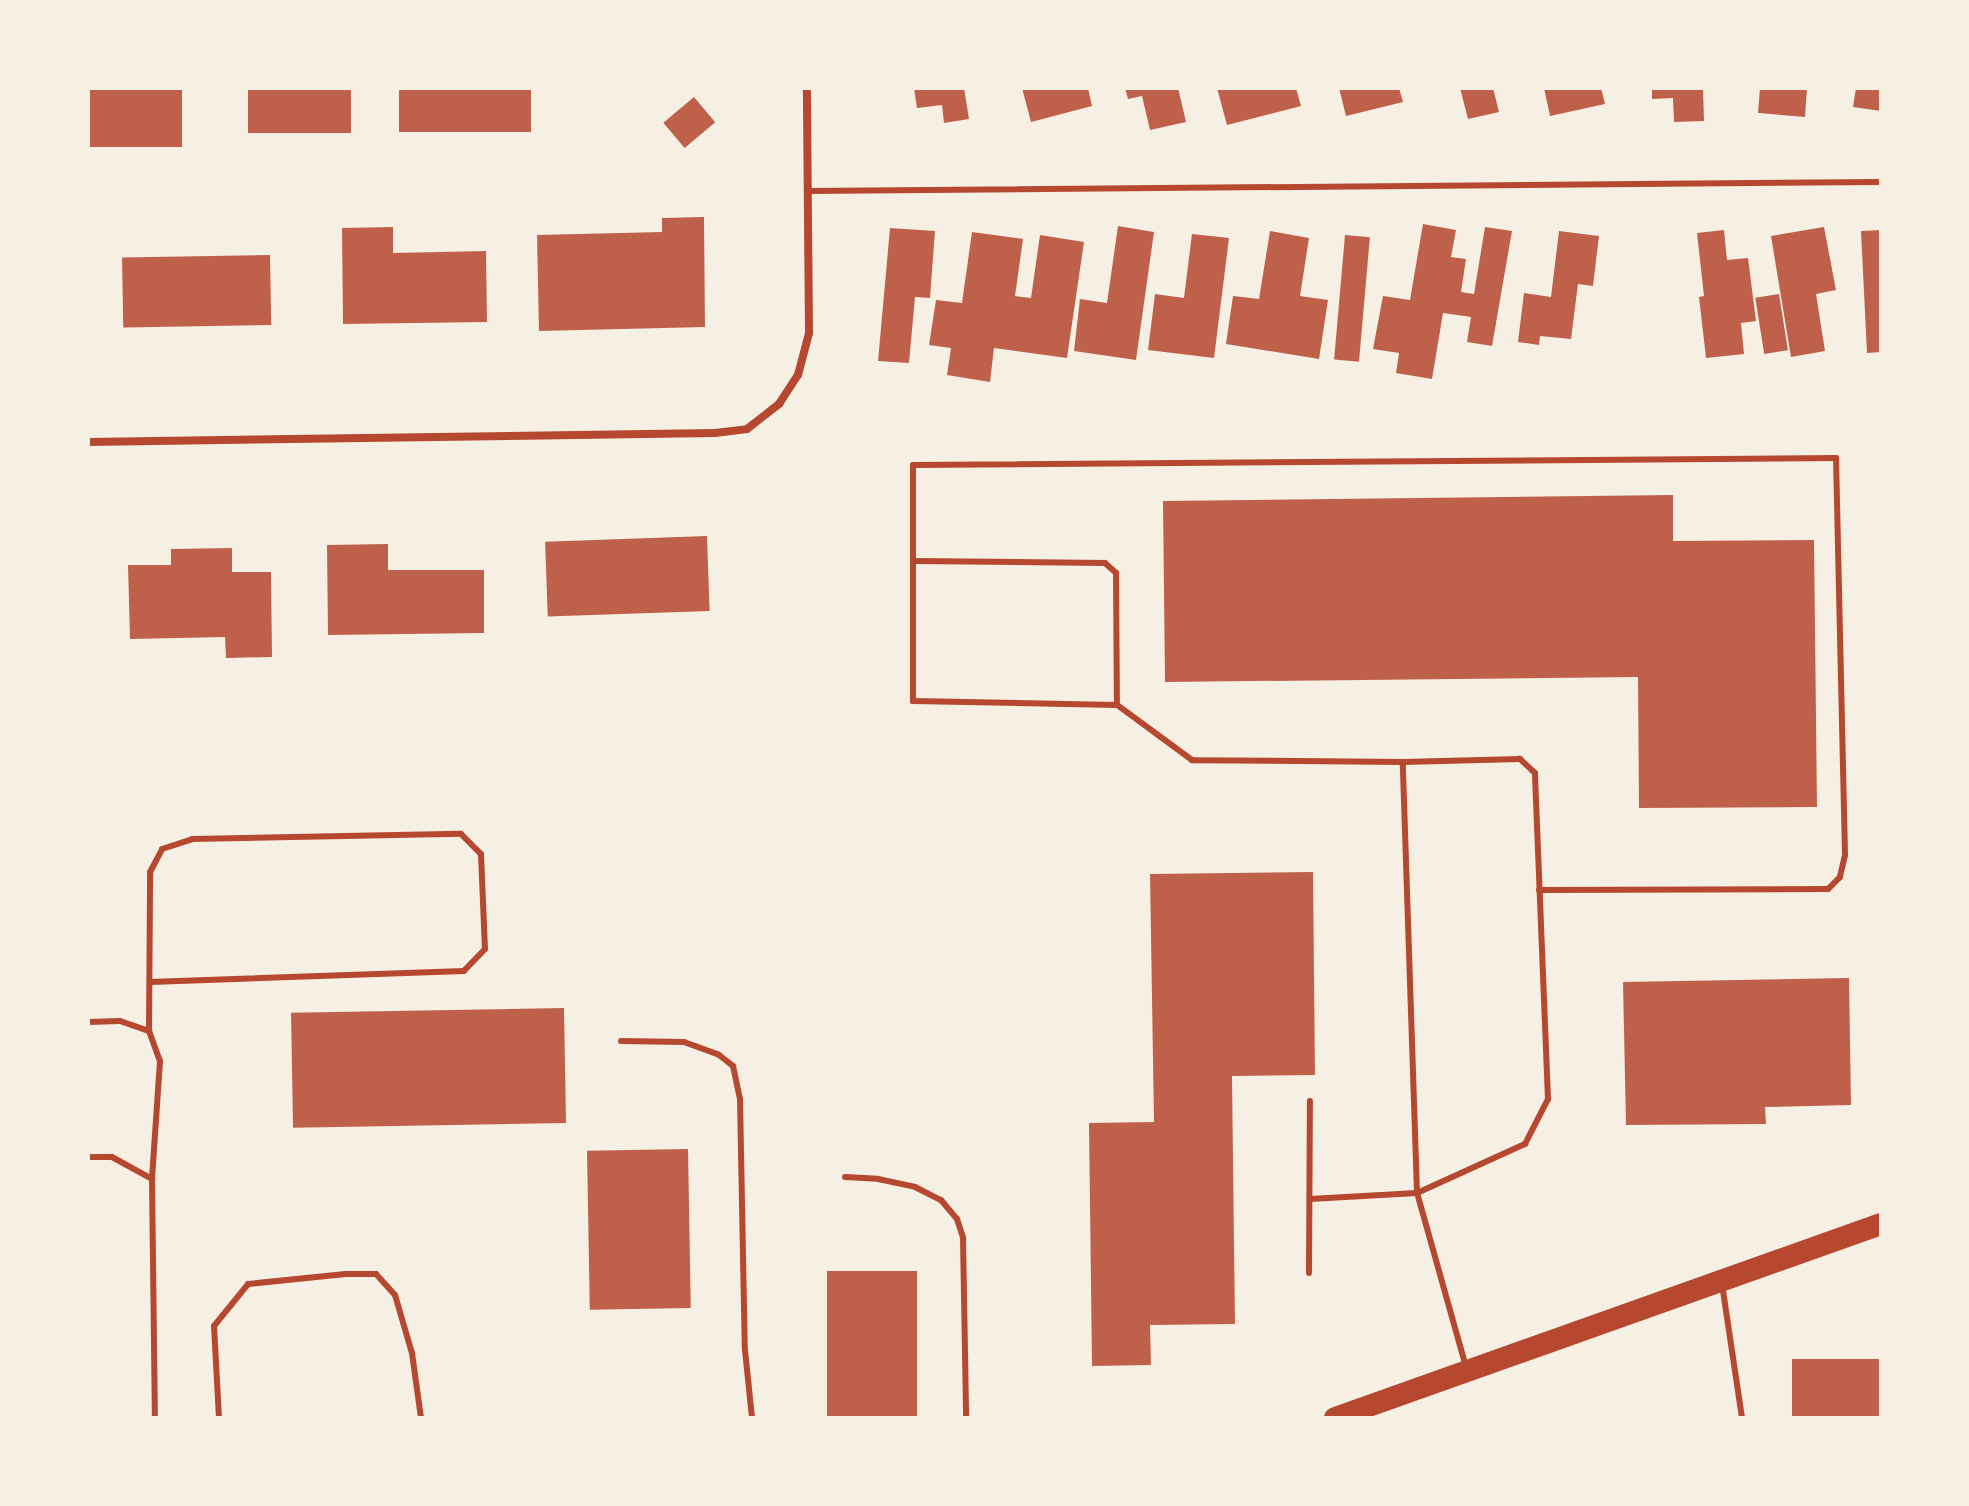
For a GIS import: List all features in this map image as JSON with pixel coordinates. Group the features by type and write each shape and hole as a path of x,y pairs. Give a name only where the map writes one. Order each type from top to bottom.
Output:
{"highway":[{"path":"1335,1418 1881,1224"}],"street":[{"path":"88,442 715,433 747,429 779,404 798,375 809,333 807,88"}],"lane":[{"path":"808,191 1881,182"},
{"path":"1310,1199 1417,1193 1525,1144 1548,1099 1539,890 1535,773 1520,759 1403,762 1192,760 1117,705 913,701 913,465 1836,458 1845,855 1840,877 1828,889 1539,890"},
{"path":"913,561 1105,563 1116,573 1117,705"},
{"path":"1403,762 1417,1193 1467,1371"},
{"path":"150,982 464,971 485,949 481,854 461,834 192,839 162,849 150,872 149,1031 160,1061 152,1179 155,1418"},
{"path":"88,1022 120,1021 149,1031"},
{"path":"621,1041 684,1042 719,1055 733,1066 740,1099 745,1336 752,1418"},
{"path":"1309,1273 1310,1101"},
{"path":"88,1157 112,1157 152,1179"},
{"path":"845,1177 878,1179 915,1187 941,1200 957,1219 963,1238 966,1418"},
{"path":"219,1418 214,1326 248,1284 345,1274 376,1274 395,1295 412,1353 421,1418"},
{"path":"1721,1280 1742,1399 1742,1418"}],"building":[{"path":"88,88 182,88 182,147 88,147"},
{"path":"248,88 351,88 351,133 248,133"},
{"path":"399,88 531,88 531,132 399,132"},
{"path":"914,88 964,88 969,119 944,123 942,105 917,108"},
{"path":"1022,88 1088,88 1092,106 1031,122"},
{"path":"1125,88 1178,88 1186,122 1150,130 1142,96 1128,99"},
{"path":"1217,88 1296,88 1301,106 1227,125"},
{"path":"1339,88 1399,88 1403,102 1346,116"},
{"path":"1460,88 1493,88 1499,112 1468,119"},
{"path":"1544,88 1601,88 1605,104 1550,116"},
{"path":"1652,88 1703,88 1704,121 1674,122 1673,98 1652,99"},
{"path":"1760,88 1807,88 1805,117 1758,113"},
{"path":"1856,88 1881,88 1881,111 1853,107"},
{"path":"694,97 715,122 685,148 663,123"},
{"path":"704,217 705,327 539,331 537,235 662,232 662,218"},
{"path":"1423,224 1456,230 1451,257 1466,259 1461,292 1474,294 1485,227 1512,231 1492,346 1467,342 1471,317 1443,313 1432,379 1396,373 1399,353 1373,349 1383,296 1410,300"},
{"path":"1118,226 1154,232 1136,360 1074,351 1080,299 1107,303"},
{"path":"393,227 393,253 486,251 487,322 343,324 342,228"},
{"path":"1824,227 1836,290 1816,294 1825,351 1791,357 1771,236"},
{"path":"890,228 935,231 930,298 915,297 909,363 878,361"},
{"path":"1724,230 1727,260 1748,258 1756,321 1741,323 1744,354 1706,358 1699,297 1704,296 1697,233"},
{"path":"1881,230 1881,352 1867,353 1861,231"},
{"path":"1270,231 1309,238 1300,296 1328,300 1319,359 1226,344 1233,296 1259,299"},
{"path":"1559,231 1599,236 1593,286 1578,284 1571,339 1540,336 1539,345 1518,342 1524,293 1551,297"},
{"path":"972,232 1023,239 1015,296 1031,298 1040,235 1084,242 1067,358 994,348 990,382 947,375 951,348 929,345 936,300 962,303"},
{"path":"1192,234 1229,238 1214,358 1148,350 1155,294 1184,298"},
{"path":"1345,235 1370,237 1359,362 1334,360"},
{"path":"270,255 271,325 123,328 122,258"},
{"path":"1779,294 1788,350 1764,354 1755,298"},
{"path":"1673,495 1673,541 1814,540 1817,807 1639,808 1638,677 1165,682 1163,501"},
{"path":"707,536 710,611 548,617 545,542"},
{"path":"388,544 388,570 484,570 484,633 328,635 327,545"},
{"path":"232,548 232,572 271,572 272,657 226,658 225,637 130,639 128,565 171,565 171,549"},
{"path":"1313,872 1315,1075 1232,1076 1235,1324 1150,1325 1151,1365 1092,1366 1089,1123 1154,1122 1150,874"},
{"path":"1849,978 1851,1105 1765,1107 1766,1124 1626,1125 1623,982"},
{"path":"564,1008 566,1123 293,1128 291,1013"},
{"path":"688,1149 691,1308 590,1310 587,1151"},
{"path":"827,1271 917,1271 917,1418 827,1418"},
{"path":"1792,1359 1881,1359 1881,1418 1792,1418"}]}
